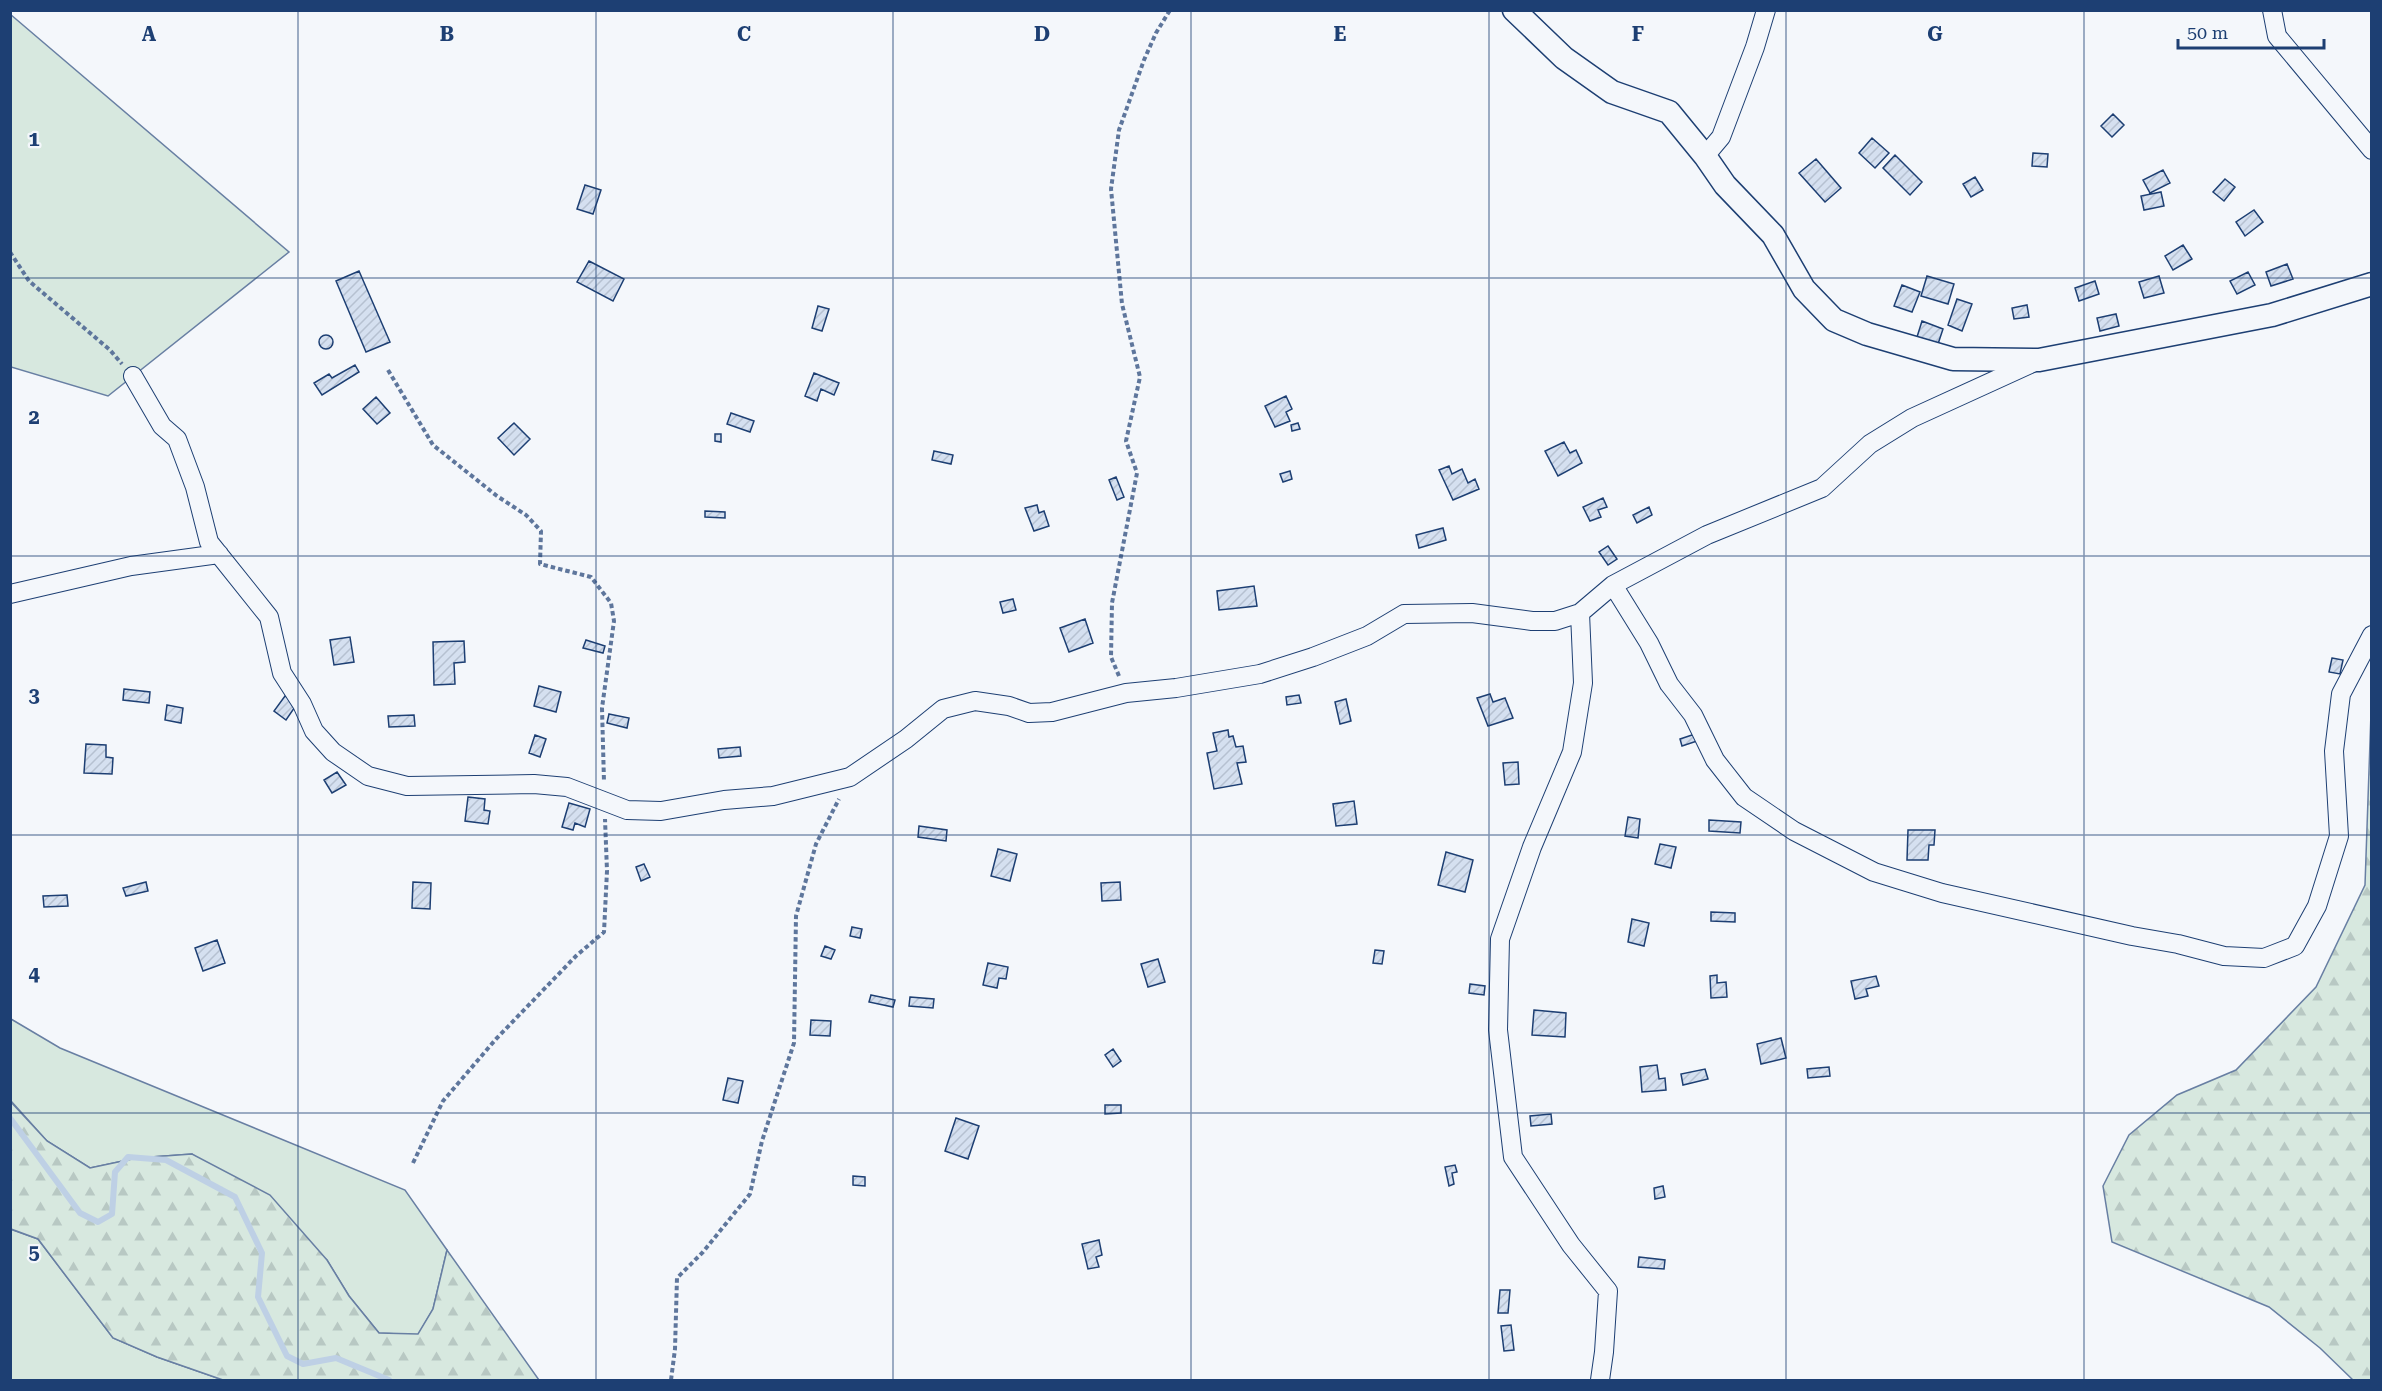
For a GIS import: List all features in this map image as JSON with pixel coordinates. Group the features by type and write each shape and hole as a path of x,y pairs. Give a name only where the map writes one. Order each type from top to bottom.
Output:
{"street":[{"path":"1514,10 1564,58 1612,92 1669,112 1725,185 1773,235 1804,289 1834,320 1867,334 1953,358 2039,360 2272,315 2372,284"},
{"path":"1705,156 1721,138 1755,47 1766,10"},
{"path":"2272,10 2277,36 2372,150"},
{"path":"132,376 162,426 177,439 195,487 209,542 269,616 282,672 302,704 314,731 333,753 368,776 407,786 534,784 567,787 627,810 661,811 724,800 773,796 850,777 906,739 943,709 975,701 1009,706 1029,713 1052,712 1126,693 1176,688 1260,674 1367,636 1404,614 1473,613 1532,621 1555,621 1580,613 1613,585 1707,535 1822,488 1870,444 1912,418 2039,360"},
{"path":"10,594 131,566 219,554"},
{"path":"1613,585 1648,643 1669,684 1693,715 1715,760 1744,797 1794,831 1874,872 1942,893 2224,956 2264,958 2295,946 2317,906 2339,836 2334,751 2340,694 2372,635"},
{"path":"1580,613 1583,683 1572,752 1532,847 1500,939 1498,1030 1513,1157 1570,1245 1608,1291 1600,1380"}],"path":[{"path":"1126,693 1111,657 1112,603 1137,473 1126,441 1140,377 1122,304 1111,189 1119,130 1148,51 1170,10"},
{"path":"10,252 29,281 110,350 132,376"},
{"path":"388,370 433,445 497,496 526,515 541,531 540,564 591,577 611,603 614,621 602,708 607,871 604,932 576,956 496,1039 443,1101 412,1163"},
{"path":"672,1380 678,1278 703,1252 750,1194 762,1141 794,1043 796,916 816,844 850,777"}],"green space":[{"path":"10,14 289,252 108,396 11,367"},
{"path":"2371,713 2372,1380 2353,1380 2320,1348 2269,1307 2112,1242 2103,1186 2129,1135 2177,1095 2236,1070 2316,987 2365,885"},
{"path":"11,1019 60,1048 405,1190 447,1250 433,1309 418,1335 379,1333 349,1296 327,1260 192,1154 137,1158 90,1168 47,1141 11,1101"},
{"path":"10,1101 47,1141 90,1168 137,1158 192,1154 270,1195 327,1260 349,1296 379,1333 418,1334 433,1309 447,1250 539,1380 223,1380 157,1357 113,1338 38,1239 11,1229"},
{"path":"10,1229 38,1239 113,1338 157,1357 223,1380 11,1380"}],"building":[{"path":"2113,114 2124,125 2112,137 2101,126"},
{"path":"1872,138 1889,153 1875,168 1859,153"},
{"path":"2033,153 2048,154 2047,167 2032,166"},
{"path":"1895,155 1922,182 1910,195 1883,168"},
{"path":"1816,159 1841,188 1825,202 1799,173"},
{"path":"2163,170 2170,183 2150,193 2143,180"},
{"path":"1975,177 1983,190 1971,197 1963,184"},
{"path":"2225,179 2235,187 2224,201 2213,192"},
{"path":"585,185 601,190 593,214 577,209"},
{"path":"2161,192 2164,206 2144,210 2141,196"},
{"path":"2254,210 2263,222 2245,236 2236,222"},
{"path":"2183,245 2192,259 2173,270 2165,256"},
{"path":"589,261 624,279 613,301 577,282"},
{"path":"2287,264 2293,279 2271,286 2266,272"},
{"path":"359,271 390,342 366,352 336,281"},
{"path":"2248,272 2255,285 2237,294 2230,281"},
{"path":"1927,276 1954,284 1948,304 1921,296"},
{"path":"2159,276 2164,293 2144,298 2139,282"},
{"path":"2095,281 2099,294 2079,301 2075,288"},
{"path":"1902,285 1920,292 1912,312 1894,306"},
{"path":"1957,299 1972,304 1962,331 1948,325"},
{"path":"2027,305 2029,317 2014,319 2012,308"},
{"path":"818,306 829,309 822,331 812,328"},
{"path":"2116,314 2119,326 2100,331 2097,318"},
{"path":"1922,321 1943,329 1938,344 1917,337"},
{"path":"323,335 329,335 333,342 329,349 323,349 319,345 319,339"},
{"path":"355,365 359,372 322,395 314,383 329,374 332,378"},
{"path":"814,373 839,383 834,395 821,389 817,401 805,396"},
{"path":"1286,396 1292,409 1286,412 1290,421 1275,427 1265,406"},
{"path":"376,397 390,413 377,424 363,409"},
{"path":"731,413 754,421 750,432 727,424"},
{"path":"514,423 530,439 514,455 498,438"},
{"path":"1298,423 1300,429 1292,431 1291,425"},
{"path":"715,434 721,434 721,442 715,441"},
{"path":"1564,442 1570,453 1576,450 1582,463 1558,476 1545,451"},
{"path":"934,451 953,455 951,464 932,460"},
{"path":"1449,466 1452,474 1462,469 1468,483 1475,479 1479,489 1453,500 1439,470"},
{"path":"1290,471 1292,479 1283,482 1280,474"},
{"path":"1116,477 1124,497 1117,500 1109,480"},
{"path":"1603,498 1607,507 1598,510 1601,517 1590,521 1583,507"},
{"path":"1037,505 1039,513 1044,511 1049,526 1034,531 1025,508"},
{"path":"1649,507 1652,515 1637,523 1633,515"},
{"path":"705,511 725,512 725,518 705,517"},
{"path":"1443,528 1446,540 1419,548 1416,535"},
{"path":"1608,546 1617,559 1608,565 1599,552"},
{"path":"1254,586 1257,606 1219,610 1217,591"},
{"path":"1013,599 1016,610 1003,613 1000,602"},
{"path":"1085,619 1093,643 1069,652 1060,628"},
{"path":"350,637 354,662 334,665 330,640"},
{"path":"586,640 605,646 603,653 583,648"},
{"path":"464,641 465,662 454,663 455,684 434,685 433,642"},
{"path":"2332,658 2343,660 2340,674 2329,672"},
{"path":"539,686 561,692 556,712 534,706"},
{"path":"124,689 150,692 149,703 123,700"},
{"path":"1490,694 1493,702 1505,698 1513,718 1488,726 1477,698"},
{"path":"1299,695 1301,703 1287,705 1286,697"},
{"path":"285,696 297,704 286,720 274,711"},
{"path":"1346,699 1351,721 1340,724 1335,702"},
{"path":"167,705 183,708 181,723 165,720"},
{"path":"609,714 629,718 627,728 607,723"},
{"path":"414,715 415,726 389,727 388,716"},
{"path":"1228,730 1229,737 1233,736 1236,747 1243,746 1246,762 1237,763 1242,784 1214,789 1207,753 1217,751 1213,733"},
{"path":"1698,733 1700,740 1682,746 1680,739"},
{"path":"535,735 546,739 540,757 529,753"},
{"path":"86,744 106,745 106,757 113,758 112,774 84,773"},
{"path":"740,747 741,756 719,758 718,749"},
{"path":"1518,762 1519,784 1505,785 1503,763"},
{"path":"337,772 346,785 332,793 324,780"},
{"path":"468,797 485,799 484,810 490,811 488,824 465,821"},
{"path":"1354,801 1357,824 1336,826 1333,804"},
{"path":"569,803 590,809 585,827 575,823 573,830 562,827"},
{"path":"1628,817 1640,819 1638,838 1625,836"},
{"path":"1709,820 1741,822 1740,833 1709,831"},
{"path":"919,826 947,830 946,841 918,837"},
{"path":"1908,830 1935,830 1934,845 1929,845 1928,860 1907,860"},
{"path":"1660,844 1676,847 1671,868 1655,864"},
{"path":"998,849 1017,854 1010,881 991,876"},
{"path":"1446,852 1473,860 1465,892 1438,885"},
{"path":"644,864 650,877 641,881 636,867"},
{"path":"146,882 148,891 126,896 123,888"},
{"path":"413,882 431,883 430,909 412,908"},
{"path":"1120,882 1121,900 1102,901 1101,883"},
{"path":"67,895 68,906 44,907 43,896"},
{"path":"1711,912 1735,913 1735,922 1711,921"},
{"path":"1632,919 1649,923 1644,946 1628,942"},
{"path":"852,927 862,929 860,938 850,936"},
{"path":"217,940 225,963 203,971 195,948"},
{"path":"825,946 835,950 831,959 821,956"},
{"path":"1375,950 1384,951 1382,964 1373,963"},
{"path":"1158,959 1165,982 1148,987 1141,964"},
{"path":"988,963 1008,967 1006,979 999,978 997,988 983,985"},
{"path":"1717,975 1717,983 1726,982 1727,997 1711,998 1710,976"},
{"path":"1876,976 1879,986 1866,989 1868,996 1855,999 1851,981"},
{"path":"1470,984 1485,986 1484,995 1469,993"},
{"path":"871,995 895,1000 893,1007 869,1002"},
{"path":"910,997 934,999 933,1008 909,1006"},
{"path":"1534,1010 1566,1013 1565,1037 1532,1035"},
{"path":"811,1020 831,1021 830,1036 810,1035"},
{"path":"1781,1038 1786,1058 1761,1064 1757,1044"},
{"path":"1113,1049 1121,1061 1113,1067 1105,1055"},
{"path":"1657,1065 1659,1079 1665,1078 1666,1090 1642,1092 1640,1067"},
{"path":"1829,1067 1830,1076 1808,1078 1807,1069"},
{"path":"1705,1069 1708,1079 1683,1085 1681,1074"},
{"path":"728,1078 743,1081 738,1103 723,1100"},
{"path":"1105,1105 1121,1105 1121,1113 1105,1114"},
{"path":"1551,1114 1552,1124 1531,1126 1530,1116"},
{"path":"956,1118 979,1126 968,1159 945,1151"},
{"path":"1455,1165 1457,1172 1452,1173 1454,1184 1449,1186 1445,1167"},
{"path":"853,1176 865,1177 865,1186 853,1185"},
{"path":"1663,1186 1665,1197 1655,1199 1654,1188"},
{"path":"1099,1240 1102,1255 1096,1257 1099,1267 1088,1269 1082,1244"},
{"path":"1639,1257 1665,1260 1664,1269 1638,1267"},
{"path":"1500,1290 1510,1290 1508,1313 1498,1313"},
{"path":"1511,1325 1514,1350 1504,1351 1501,1326"}],"waterway":[{"path":"10,1118 80,1213 98,1222 112,1214 115,1172 128,1157 166,1160 235,1197 262,1253 258,1297 287,1356 303,1364 336,1358 389,1380"}]}
